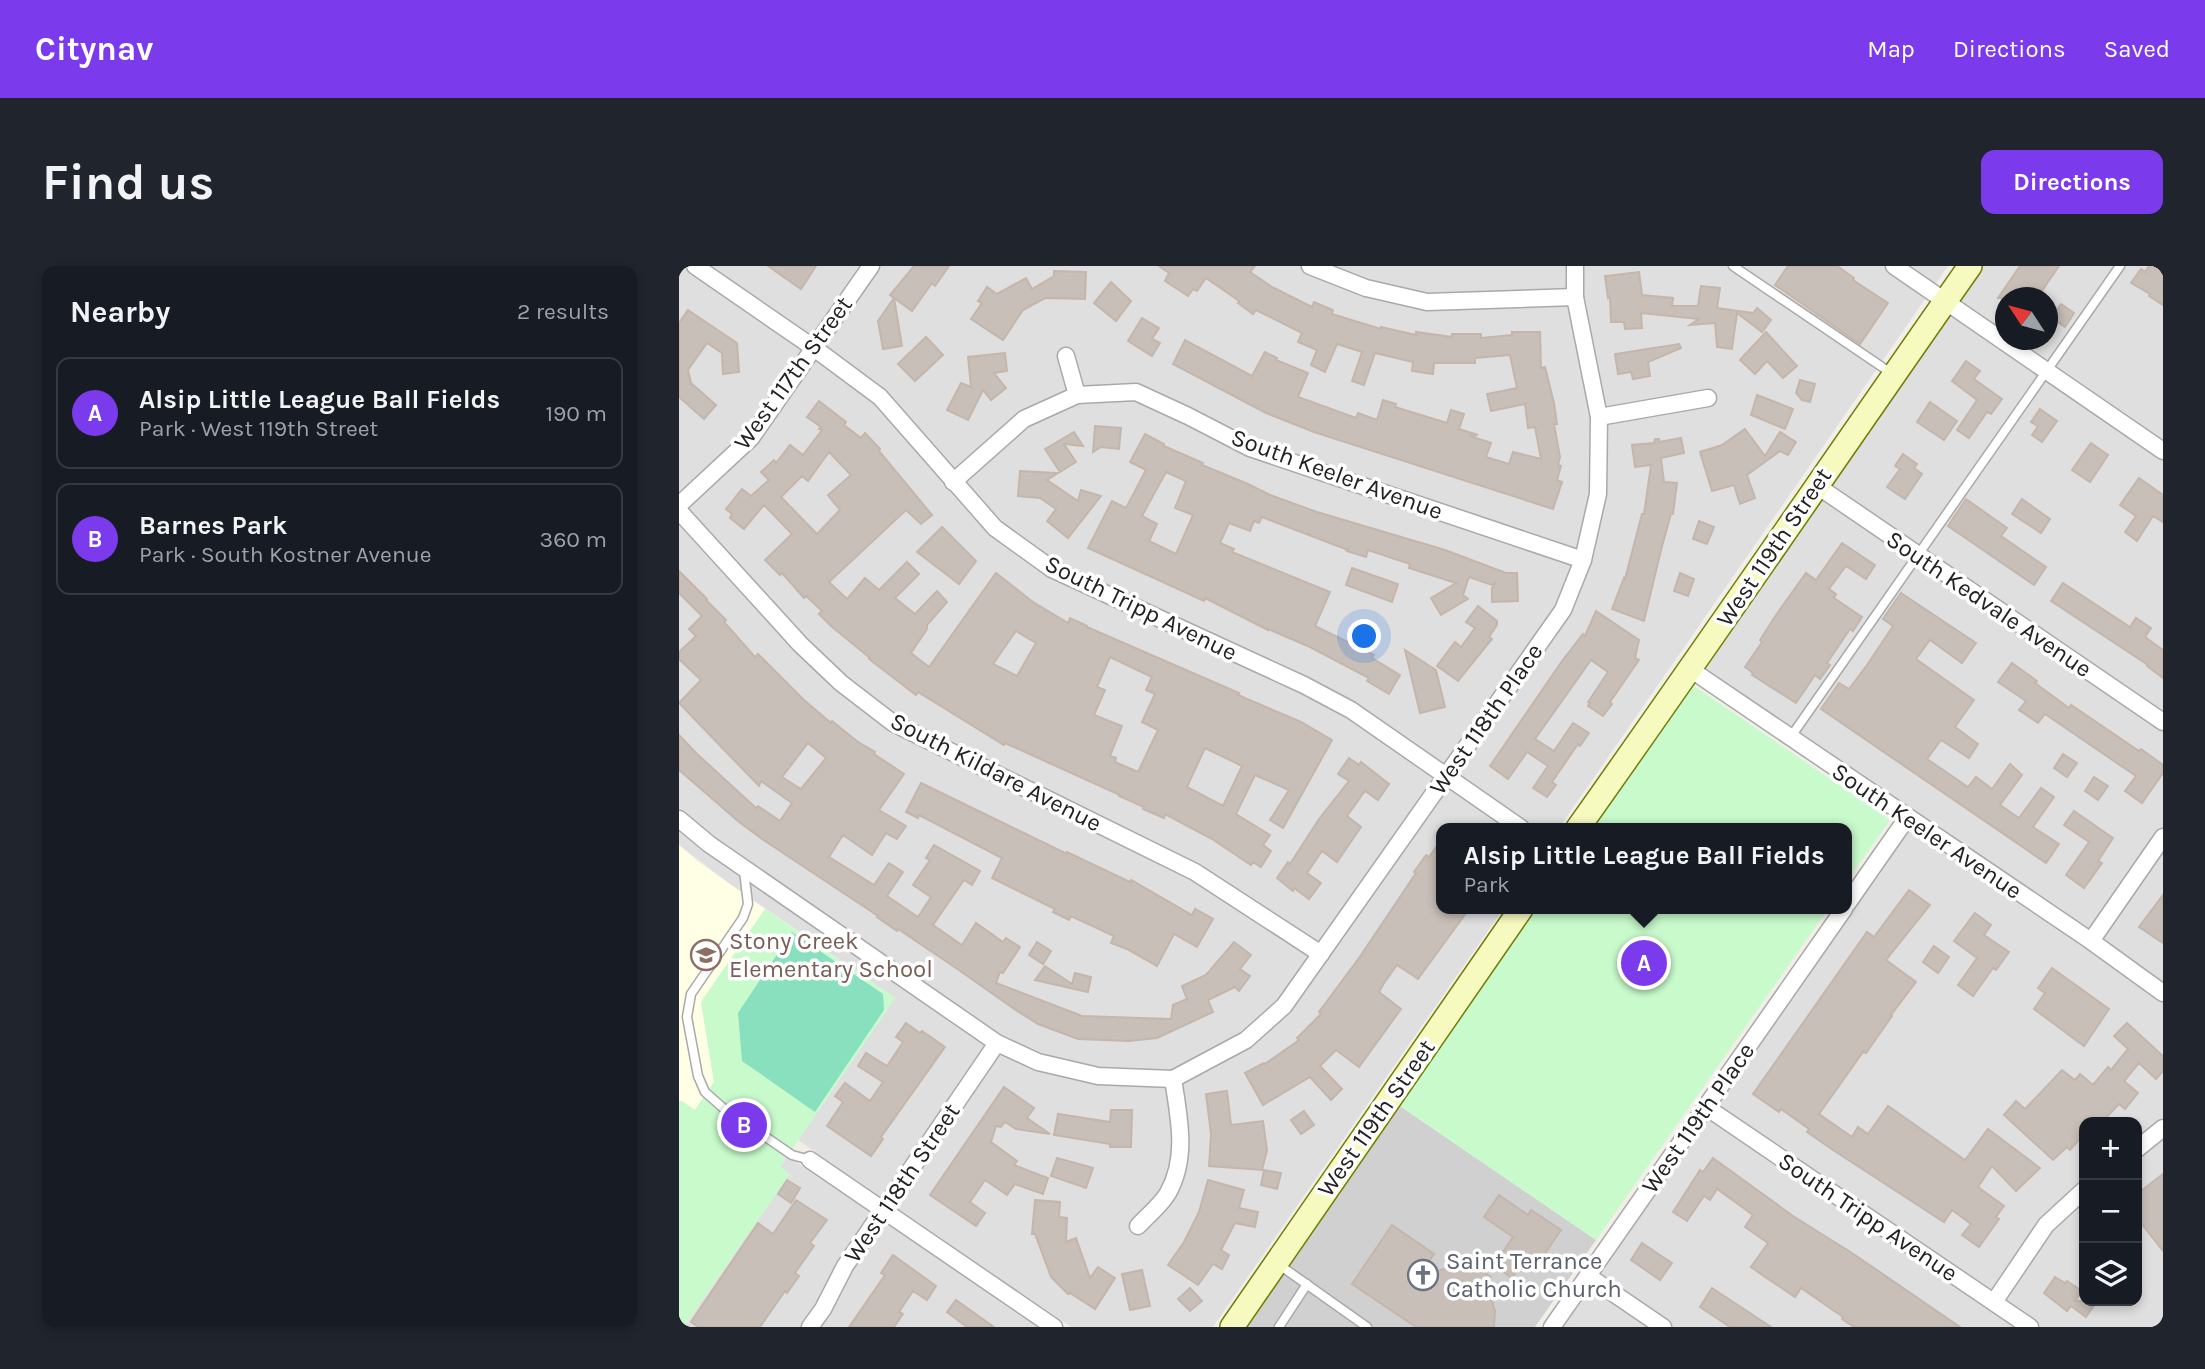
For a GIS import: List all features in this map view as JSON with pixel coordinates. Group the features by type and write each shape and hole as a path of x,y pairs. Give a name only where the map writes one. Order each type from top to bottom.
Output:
{"street":[{"name":"South Tripp Avenue","path":"695,266 880,397 995,528 1052,569 1304,685 1352,710 1514,823"},
{"name":"West 117th Street","path":"679,506 751,438 871,266"},
{"path":"1310,266 1366,288 1427,302 1575,297"},
{"name":"West 118th Place","path":"1173,1079 1246,1040 1284,1006 1563,610 1583,560 1598,494 1599,417 1575,297 1575,266"},
{"path":"1894,266 2163,451"},
{"name":"West 119th Street","path":"1582,823 1970,266"},
{"path":"1066,356 1077,395"},
{"name":"South Keeler Avenue","path":"953,482 1024,419 1077,395 1136,392 1250,448 1583,560"},
{"path":"1599,417 1708,398"},
{"name":"South Kedvale Avenue","path":"1816,485 2163,722"},
{"name":"South Kildare Avenue","path":"679,511 800,644 841,683 894,723 1195,873 1321,954"},
{"name":"South Keeler Avenue","path":"1690,669 2091,941 2163,993"},
{"path":"679,818 709,844 997,1043 1038,1062 1098,1076 1173,1079 1182,1131 1178,1168 1167,1195 1138,1226"},
{"path":"1852,897 1907,818"},
{"path":"2091,941 2163,837"},
{"name":"West 119th Street","path":"1232,1327 1518,914"},
{"name":"West 119th Place","path":"1552,1327 1841,914"},
{"name":"West 118th Street","path":"810,1327 845,1266 997,1043"},
{"name":"South Tripp Avenue","path":"1706,1107 2030,1327"},
{"path":"2142,1145 2163,1128"},
{"path":"810,1160 1054,1327"},
{"path":"1994,1302 2046,1225 2079,1195"},
{"path":"1588,1276 1663,1327"}],"lane":[{"path":"1733,266 1893,375"},
{"path":"1790,738 2120,266"},
{"path":"743,868 748,904 743,918 691,994 687,1017 698,1076 705,1092 722,1107 792,1155 810,1160"},
{"path":"1276,1262 1367,1327"},
{"path":"1291,1327 1281,1324 1307,1284"}],"shaded area":[{"path":"679,266 1948,266 1562,823 1436,823 1436,914 1500,914 1213,1327 1071,1327 798,1140 895,998 730,884 679,845"},
{"path":"1983,266 2163,266 2163,1327 1563,1327 1919,815 1704,667"},
{"name":"Stony Creek Elementary School","path":"679,845 765,909 701,1002 714,1082 695,1110 682,1101 679,1102"},
{"path":"1400,1106 1596,1240 1535,1327 1246,1327"},
{"path":"787,1156 1039,1327 684,1327 789,1174 780,1167"}],"green space":[{"path":"1691,684 1890,820 1852,874 1852,823 1595,823"},
{"path":"765,909 895,998 780,1167 790,1174 684,1327 679,1327 679,1102 682,1101 695,1110 714,1082 701,1002"},
{"path":"1534,914 1824,914 1596,1240 1400,1106"},
{"path":"792,932 883,994 884,1010 815,1112 742,1061 738,1013"}],"building":[{"path":"768,266 816,266 801,289"},
{"path":"914,266 949,266 935,286 932,283 912,311 890,295"},
{"path":"1159,266 1255,266 1250,272 1272,287 1312,307 1314,302 1333,310 1332,314 1381,329 1452,337 1452,334 1481,334 1481,338 1512,335 1512,332 1540,332 1541,368 1545,367 1554,403 1557,424 1554,424 1560,457 1558,465 1561,466 1557,480 1562,482 1553,509 1314,432 1266,413 1173,364 1185,340 1252,376 1265,352 1277,358 1276,360 1308,373 1298,397 1356,418 1358,413 1377,420 1383,400 1396,404 1395,407 1447,423 1451,410 1464,414 1459,429 1478,435 1470,436 1491,443 1486,457 1509,464 1513,452 1541,459 1535,427 1528,428 1525,404 1491,411 1487,394 1517,388 1510,355 1475,358 1475,363 1434,363 1433,374 1412,371 1413,362 1375,353 1364,385 1352,381 1362,352 1337,344 1325,372 1311,365 1317,350 1298,342 1302,333 1256,310 1253,314 1206,278 1197,291 1193,289 1188,296 1165,281 1169,273"},
{"path":"1788,266 1837,266 1888,303 1860,344 1775,285"},
{"path":"2020,266 2059,266 2045,287 2006,287"},
{"path":"2149,266 2163,272 2163,305 2131,283 2141,269 2145,272"},
{"path":"1054,271 1086,272 1085,299 1045,298 1023,310 1003,340 971,319 982,303 978,301 987,287 997,294 1026,278 1032,289 1054,276"},
{"path":"1639,272 1642,295 1673,298 1672,306 1698,306 1701,286 1720,288 1717,308 1753,313 1757,308 1771,320 1762,332 1737,313 1732,349 1717,347 1715,323 1690,325 1699,319 1641,313 1642,328 1625,329 1624,322 1611,322 1610,297 1608,298 1605,276"},
{"path":"1111,282 1131,301 1116,321 1094,303"},
{"path":"894,298 902,346 883,349 878,321"},
{"path":"2061,304 2074,313 2065,327 2058,322 2058,309"},
{"path":"688,310 737,343 739,372 723,374 722,353 707,343 688,370 691,383 716,405 704,419 679,397 679,323"},
{"path":"1142,318 1159,328 1152,339 1160,343 1152,356 1128,341"},
{"path":"1766,332 1797,366 1783,378 1767,361 1755,374 1740,360"},
{"path":"926,337 943,355 915,381 898,364"},
{"path":"1679,344 1681,348 1648,362 1650,376 1633,379 1631,372 1618,374 1615,354"},
{"path":"1005,353 1007,371 994,373 1006,388 991,400 983,390 968,420 947,410 961,383 971,387 968,357"},
{"path":"1966,361 1980,371 1974,379 2002,399 1991,414 1987,412 1969,438 1957,430 1977,400 1952,381"},
{"path":"1800,380 1815,384 1810,402 1802,400 1796,393"},
{"path":"1757,395 1793,409 1785,429 1751,415"},
{"path":"819,401 861,438 865,433 932,515 921,524 906,510 829,582 847,599 865,578 879,590 907,562 919,574 895,598 915,614 937,591 947,602 927,625 911,653 929,667 996,573 1033,602 1068,623 1070,618 1239,693 1238,695 1301,722 1332,740 1283,828 1270,820 1289,790 1255,775 1236,814 1270,835 1263,845 1271,851 1261,867 1253,862 1251,865 1212,839 1165,814 1164,818 1120,795 1005,743 1004,745 918,692 916,695 831,626 819,614 822,611 806,596 804,598 782,573 780,575 765,560 792,534 764,505 744,529 730,518 732,514 726,509 742,489 751,496 769,480 761,472 774,460 776,463 790,445 803,455 822,430 807,417","holes":["829,452 851,475 828,495 840,510 817,534 781,497 802,476 808,481","1016,631 1036,643 1017,676 993,664","1110,657 1152,677 1146,690 1155,694 1142,722 1158,730 1138,772 1115,762 1116,758 1110,756 1122,726 1094,715 1105,690 1097,687","1205,748 1242,766 1223,806 1187,787"]},
{"path":"1930,402 1957,421 1944,440 1917,422"},
{"path":"2040,409 2057,421 2042,442 2032,435 2038,426 2031,422"},
{"path":"1095,426 1121,428 1119,449 1101,447 1093,452"},
{"path":"1745,429 1765,456 1780,432 1796,442 1788,455 1780,451 1747,475 1755,498 1740,504 1734,485 1712,491 1700,452 1722,445"},
{"path":"1074,432 1083,446 1064,444 1076,462 1060,472 1045,449"},
{"path":"1145,434 1164,446 1203,463 1202,465 1270,495 1317,512 1445,550 1506,573 1517,573 1518,601 1492,602 1492,588 1496,582 1492,585 1469,577 1463,595 1468,599 1441,615 1431,598 1456,583 1409,568 1410,564 1368,550 1366,557 1347,551 1262,517 1259,523 1254,521 1250,531 1229,523 1220,543 1234,549 1232,552 1330,592 1315,626 1374,655 1372,658 1400,675 1389,694 1367,681 1369,678 1310,647 1088,548 1112,501 1126,508 1146,470 1130,462","holes":["1166,472 1186,481 1175,508 1193,515 1176,554 1149,541 1157,524 1142,516"]},
{"path":"1681,438 1684,453 1661,458 1664,482 1677,483 1673,514 1661,550 1644,621 1612,609 1625,579 1644,514 1651,465 1635,467 1632,445 1654,443 1655,439 1659,439 1659,442"},
{"path":"2091,443 2108,455 2090,482 2072,470"},
{"path":"1903,454 1917,464 1914,468 1922,474 1905,499 1887,487 1900,469 1895,466"},
{"path":"1020,471 1058,473 1047,480 1078,501 1081,490 1101,496 1068,538 1047,521 1056,509 1040,498 1018,496"},
{"path":"2139,478 2163,495 2163,522 2153,516 2137,541 2125,532 2136,516 2120,505"},
{"path":"1966,499 2007,528 2001,536 2046,567 2034,585 1948,526"},
{"path":"2022,499 2050,519 2041,533 2012,514"},
{"path":"1699,521 1714,527 1707,544 1693,539"},
{"path":"942,527 976,561 959,584 917,552"},
{"path":"1842,543 1875,565 1866,579 1846,566 1829,589 1836,594 1834,598 1862,617 1853,631 1850,629 1827,663 1830,665 1820,679 1815,675 1796,703 1752,675 1745,667 1776,615 1806,573 1816,580"},
{"path":"1352,568 1398,584 1392,602 1346,585"},
{"path":"679,571 726,620 724,622 755,657 758,654 831,723 832,721 904,774 879,810 906,826 897,839 886,833 872,855 843,835 829,857 874,885 889,863 903,872 887,896 918,917 931,897 913,885 930,860 926,858 934,845 980,871 972,885 964,880 933,925 962,945 976,923 1003,942 1006,938 1020,947 1003,973 1000,972 996,983 1082,1016 1171,1019 1173,1005 1187,999 1182,986 1206,975 1234,942 1251,955 1240,969 1250,976 1239,991 1235,987 1208,1000 1213,1012 1157,1038 1129,1041 1078,1039 1038,1024 898,929 897,931 739,822 679,770 679,735 756,808 758,806 780,821 792,803 761,781 759,786 679,703 701,680 679,659 679,652 696,636 689,629 702,616 679,593","holes":["808,743 826,758 801,789 782,777"]},
{"path":"1680,573 1694,579 1688,596 1674,591"},
{"path":"2063,583 2130,627 2136,618 2151,628 2145,637 2163,650 2163,678 2148,665 2051,601"},
{"path":"1901,593 1976,643 1962,663 1930,640 1916,659 1974,700 1955,727 1978,744 1969,758 1941,740 1927,759 1968,787 1976,777 1992,789 2010,764 2022,775 2000,805 2019,818 2041,788 2054,797 2033,827 2059,844 2046,863 1821,709 1839,683 1849,689 1867,665 1893,626 1883,619"},
{"path":"1478,606 1497,621 1497,625 1489,637 1492,639 1458,681 1437,666 1455,642 1461,647 1475,628 1466,622"},
{"path":"1596,611 1639,640 1635,658 1639,660 1603,716 1588,706 1588,702 1608,672 1591,660 1535,739 1554,751 1573,723 1589,733 1580,746 1578,744 1552,782 1556,785 1547,797 1533,788 1548,766 1527,752 1508,779 1490,766 1562,661 1583,634 1585,636"},
{"path":"1405,650 1436,670 1445,707 1420,713"},
{"path":"2012,663 2069,708 2071,705 2163,765 2163,773 2142,803 2125,791 2136,776 2045,714 2038,723 2019,710 2026,701 1998,682"},
{"path":"2063,754 2077,763 2067,777 2054,768"},
{"path":"1349,758 1359,765 1361,762 1389,784 1378,800 1365,791 1347,816 1361,827 1337,862 1322,851 1307,873 1321,883 1309,899 1277,878 1349,781 1338,774"},
{"path":"2094,777 2108,786 2098,800 2085,791"},
{"path":"921,783 1067,854 1130,882 1131,880 1192,915 1195,909 1213,919 1197,947 1174,934 1157,966 1111,943 1114,936 1071,916 1069,920 1053,912 1055,909 992,878 1002,858 919,815 918,818 906,812"},
{"path":"2074,811 2113,838 2098,861 2102,863 2084,888 2066,875 2089,842 2064,825"},
{"path":"1436,847 1436,914 1465,914 1418,979 1397,965 1384,983 1379,992 1401,1009 1359,1067 1336,1050 1320,1066 1342,1089 1331,1100 1310,1077 1263,1105 1245,1073 1265,1064 1299,1040 1297,1038 1321,1014 1319,1012 1359,958 1426,855 1429,857"},
{"path":"1909,890 1930,905 1886,960 1916,982 1819,1114 1852,1137 1858,1127 1868,1134 1888,1106 1965,1160 1988,1129 2040,1168 2016,1191 1992,1166 1978,1187 2004,1206 1996,1217 1999,1219 1979,1247 1962,1235 1971,1224 1952,1210 1944,1222 1807,1132 1809,1129 1781,1109 1779,1112 1753,1094 1867,932 1874,937"},
{"path":"2163,895 2163,943 2139,927"},
{"path":"1975,913 1991,925 1984,935 2009,952 1996,970 1993,968 1973,996 1958,985 1977,958 1954,941"},
{"path":"1037,942 1051,951 1043,964 1029,955"},
{"path":"1934,946 1949,957 1938,973 1923,962"},
{"path":"1045,966 1072,984 1075,973 1091,977 1088,992 1035,980"},
{"path":"2052,968 2109,1009 2084,1046 2034,1009 2045,993 2038,988"},
{"path":"906,1023 945,1047 881,1137 883,1139 871,1156 827,1126 843,1102 835,1096 845,1083 870,1101 883,1082 858,1066 866,1053 887,1066 903,1042 896,1037"},
{"path":"2127,1023 2163,1056 2163,1071 2156,1079 2139,1063 2124,1081 2138,1093 2125,1109 2119,1104 2107,1117 2079,1117 2079,1140 2070,1150 2067,1147 2053,1160 2004,1115 2016,1101 2025,1109 2062,1070 2075,1080 2080,1074 2093,1085 2108,1067 2111,1070 2128,1049 2114,1036"},
{"path":"1004,1087 1034,1108 1027,1118 1050,1134 1016,1129 1005,1122 1001,1127 996,1126 991,1142 1017,1161 1014,1165 1048,1178 1043,1194 1015,1184 1007,1195 985,1180 970,1202 985,1213 976,1226 930,1195"},
{"path":"1227,1091 1231,1125 1263,1121 1267,1150 1262,1170 1209,1166 1211,1134 1206,1094"},
{"path":"1111,1110 1132,1110 1131,1147 1110,1147 1110,1144 1054,1135 1058,1114 1110,1122"},
{"path":"1304,1111 1314,1125 1301,1134 1291,1120"},
{"path":"1057,1158 1093,1168 1086,1188 1051,1176"},
{"path":"1713,1158 1793,1216 1960,1327 1854,1327 1801,1288 1795,1297 1765,1277 1751,1267 1768,1243 1745,1227 1753,1215 1717,1189 1710,1200 1704,1196 1687,1221 1673,1212 1700,1170 1703,1172"},
{"path":"1264,1170 1281,1173 1277,1189 1261,1185"},
{"path":"2163,1174 2163,1251 2142,1224 2142,1190"},
{"path":"787,1180 800,1188 791,1203 778,1194"},
{"path":"1208,1180 1244,1190 1239,1208 1258,1212 1255,1227 1235,1223 1221,1250 1229,1255 1222,1269 1213,1264 1198,1285 1168,1265 1184,1242 1199,1212"},
{"path":"1499,1195 1528,1215 1531,1210 1561,1230 1537,1265 1526,1258 1512,1278 1494,1265 1513,1237 1484,1217"},
{"path":"796,1200 827,1220 810,1243 814,1246 795,1273 799,1276 760,1327 698,1327 691,1322 758,1223 773,1234"},
{"path":"1035,1200 1060,1202 1059,1217 1067,1218 1066,1242 1076,1238 1090,1278 1098,1267 1115,1278 1095,1309 1068,1294 1051,1277 1035,1234 1032,1234"},
{"name":"Saint Terrance Catholic Church","path":"1392,1225 1434,1254 1420,1275 1453,1267 1467,1273 1473,1265 1491,1277 1483,1289 1492,1301 1495,1311 1494,1327 1416,1327 1352,1284"},
{"path":"1642,1243 1672,1263 1660,1280 1631,1260"},
{"path":"893,1255 936,1286 927,1300 913,1291 899,1312 903,1314 894,1327 849,1327 885,1275 881,1273"},
{"path":"1142,1270 1150,1306 1130,1310 1122,1274"},
{"path":"2055,1277 2079,1289 2075,1301 2079,1301 2079,1306 2094,1306 2086,1317 2071,1306 2067,1311 2044,1293"},
{"path":"1190,1288 1202,1301 1190,1311 1178,1299"},
{"path":"1712,1288 1771,1327 1730,1327 1700,1307"},
{"path":"956,1300 994,1327 967,1327 947,1312"}],"place":[{"name":"Stony Creek Elementary School","path":"706,955"},
{"name":"Alsip Little League Ball Fields","path":"1644,963"},
{"name":"Barnes Park","path":"744,1125"},
{"name":"Saint Terrance Catholic Church","path":"1423,1275"}]}
